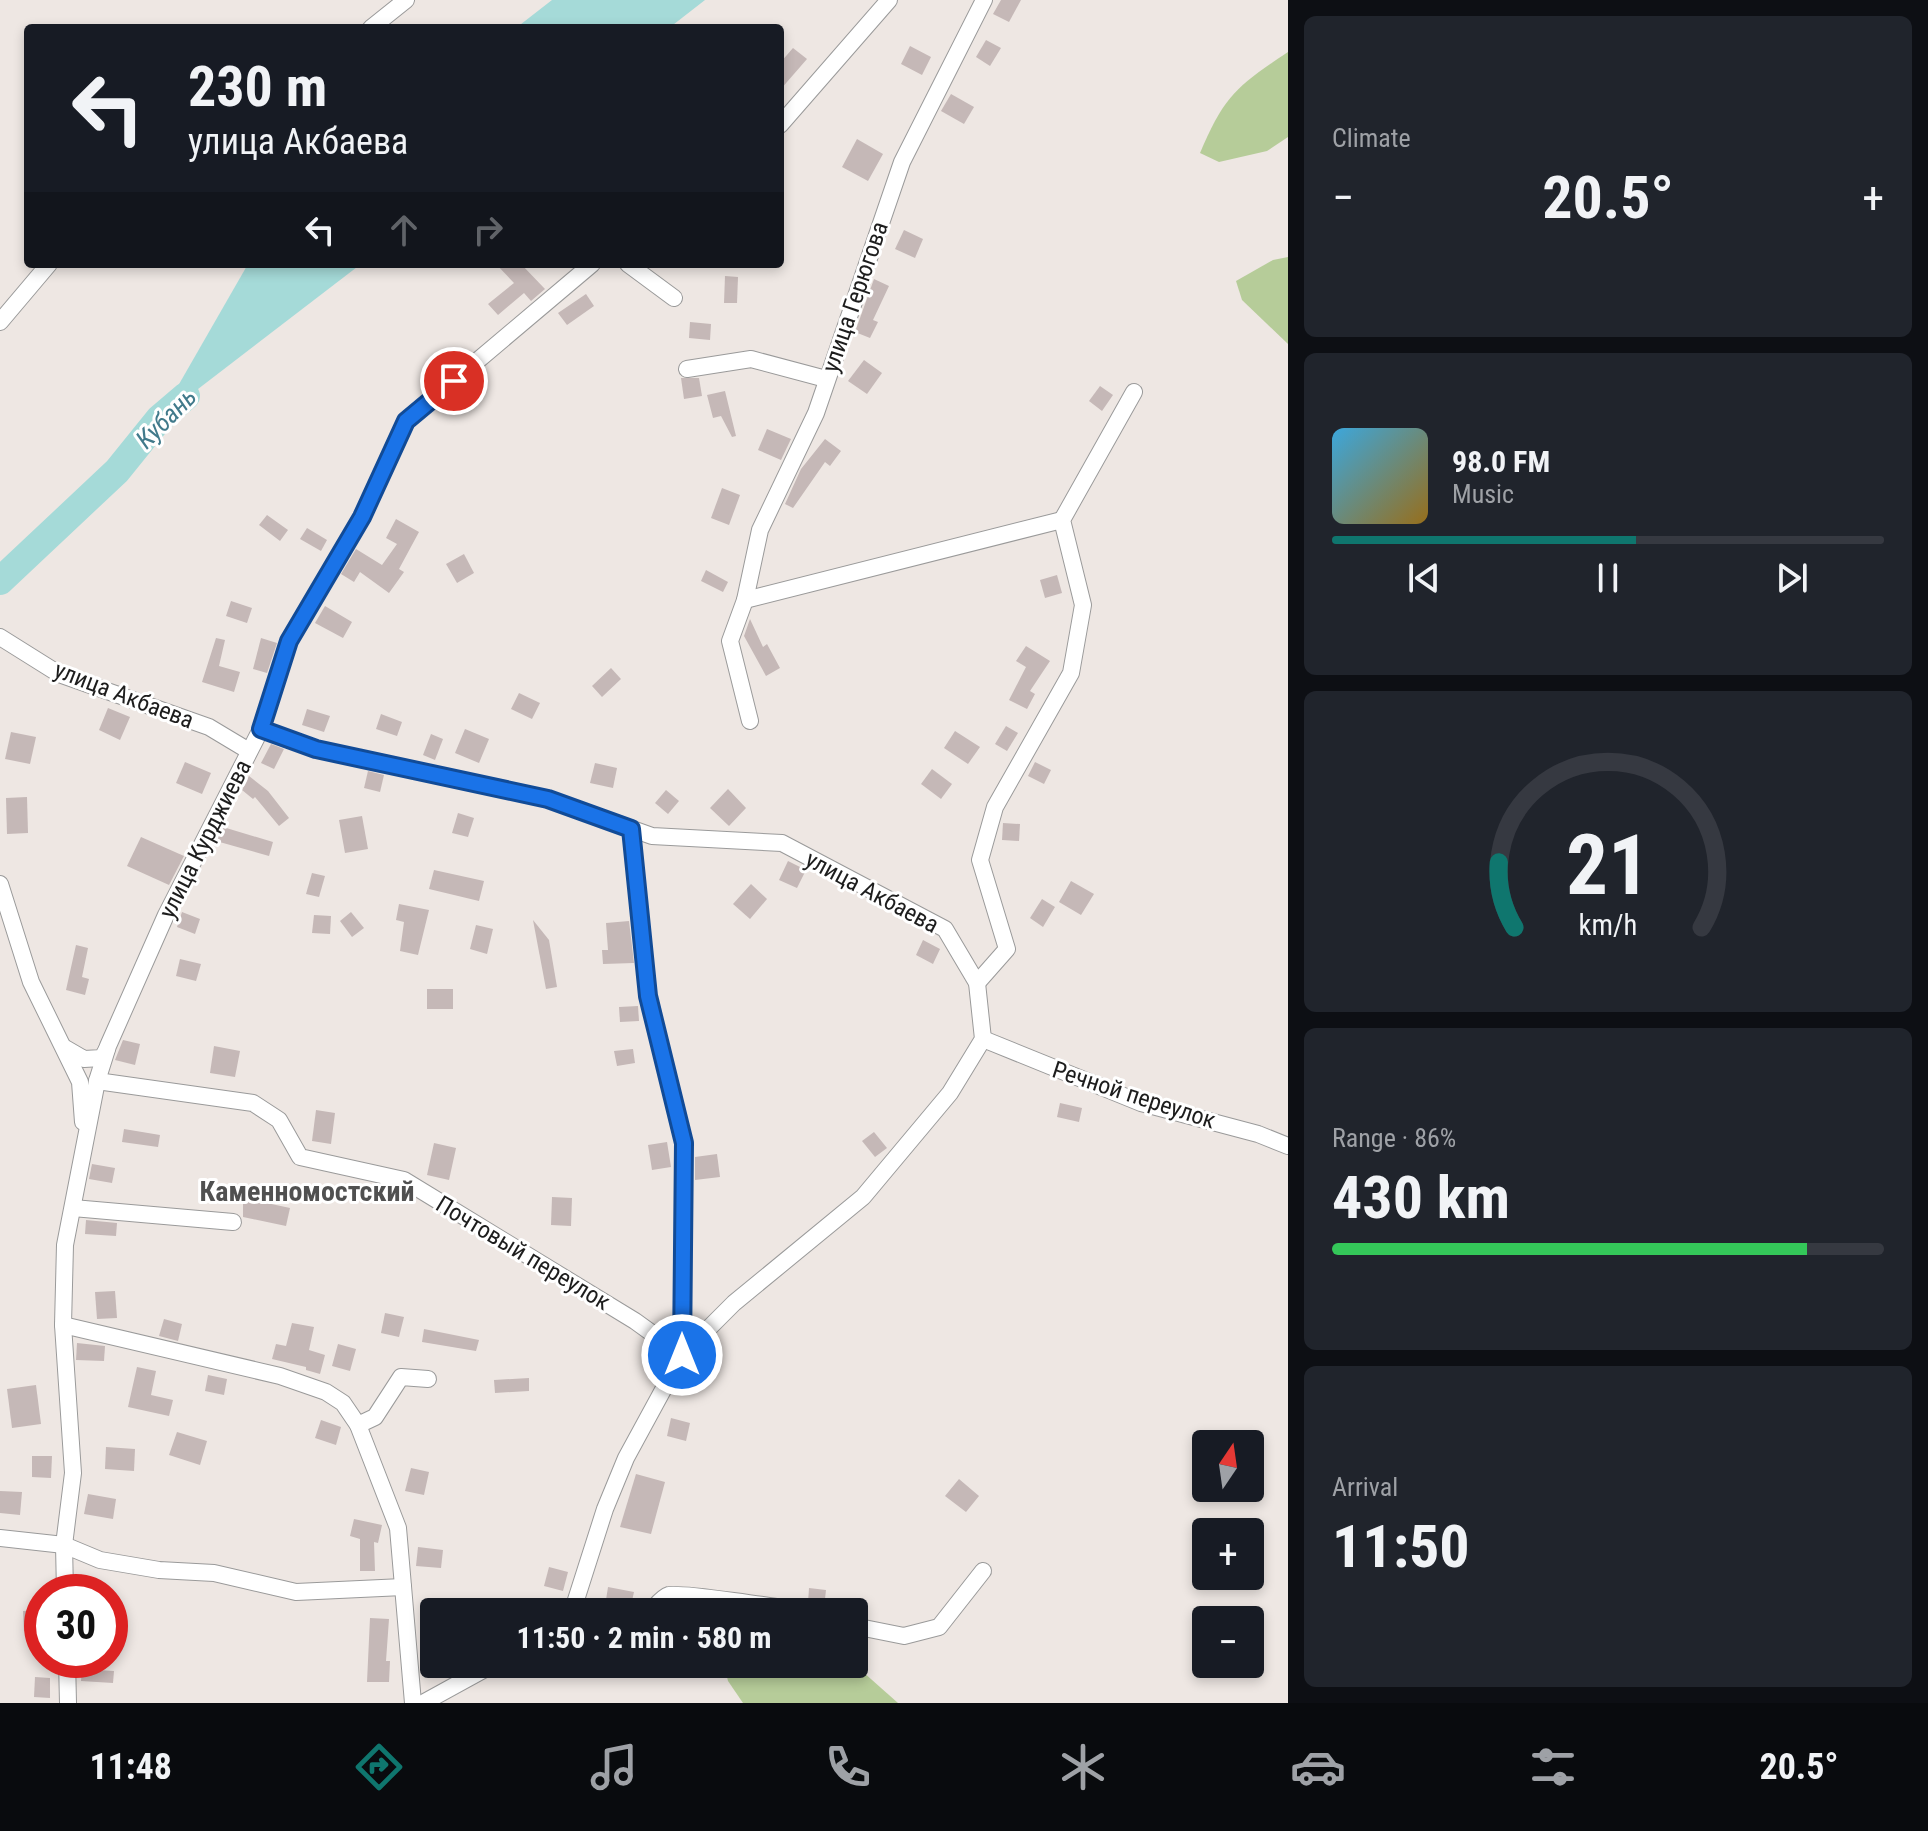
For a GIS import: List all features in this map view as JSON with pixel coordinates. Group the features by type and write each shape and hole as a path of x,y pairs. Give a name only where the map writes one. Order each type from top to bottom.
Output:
{"street":[{"path":"376,24 406,0"},
{"path":"784,120 889,0"},
{"name":"улица Герюгова","path":"750,721 730,641 745,600 760,530 816,413 902,162 984,0"},
{"path":"0,322 46,268"},
{"name":"улица Курджиева","path":"65,1574 64,1545 73,1473 63,1325 65,1245 97,1081 108,1046 166,915 261,729 289,641 362,517 406,421 587,268"},
{"path":"633,268 674,298"},
{"path":"687,369 751,359 826,379"},
{"path":"977,983 1007,949 980,860 995,807 1071,673 1083,605 1062,520 1134,392"},
{"path":"745,600 1062,520"},
{"name":"улица Акбаева","path":"0,637 59,674 209,727 249,751"},
{"name":"улица Акбаева","path":"261,729 316,749 548,799 652,836 782,843 945,929 977,983 983,1039"},
{"path":"631,829 648,996 684,1143 682,1355"},
{"path":"0,884 31,982 80,1082 85,1143"},
{"path":"580,1598 605,1509 626,1458 682,1355 734,1303 863,1197 950,1093 983,1039"},
{"name":"Речной переулок","path":"983,1039 1141,1103 1258,1134 1288,1146"},
{"path":"65,1048 84,1059 102,1058 108,1046"},
{"name":"Почтовый переулок","path":"97,1081 253,1103 279,1120 300,1157 404,1180 635,1321 682,1355"},
{"path":"73,1208 233,1222"},
{"path":"63,1325 280,1376 326,1392 343,1403 358,1425 398,1528 413,1703"},
{"path":"358,1425 375,1417 401,1377 428,1379"},
{"path":"0,1538 64,1545 100,1560 159,1570 214,1573 296,1592 403,1587"},
{"path":"868,1629 904,1636 939,1627 983,1571"},
{"path":"665,1598 685,1593 706,1598"},
{"path":"67,1678 68,1703"},
{"path":"423,1703 469,1678"}],"green space":[{"path":"1288,52 1288,137 1267,151 1219,162 1200,153 1217,118 1234,94"},
{"path":"1288,257 1288,344 1242,300 1236,281 1273,260"},
{"path":"868,1676 898,1703 743,1703 727,1678"}],"water":[{"path":"552,0 705,0 674,24 521,24"},
{"path":"246,268 356,268 159,419"}],"building":[{"path":"1001,0 1021,0 1009,22 993,14"},
{"path":"986,40 1001,48 990,66 976,57"},
{"path":"910,46 931,57 922,75 901,64"},
{"path":"793,48 807,59 784,85 784,58"},
{"path":"951,94 974,107 964,124 941,111"},
{"path":"857,139 883,154 868,181 842,167"},
{"path":"904,230 923,239 915,258 895,249"},
{"path":"500,268 525,268 545,289 531,301 524,293 498,315 488,304 514,283"},
{"path":"725,276 738,277 737,303 724,303"},
{"path":"874,279 889,286 873,320 878,322 870,338 855,332"},
{"path":"586,294 594,306 567,325 558,313"},
{"path":"690,322 711,324 710,340 689,338"},
{"path":"864,360 882,373 867,394 848,381"},
{"path":"681,378 699,378 702,396 684,399"},
{"path":"1100,386 1113,395 1102,411 1089,401"},
{"path":"725,391 736,436 732,437 721,416 713,418 707,395"},
{"path":"767,429 791,439 781,460 758,450"},
{"path":"825,439 841,451 830,466 825,462 793,508 785,504 801,469"},
{"path":"722,488 740,495 729,525 711,518"},
{"path":"267,515 288,530 280,541 259,525"},
{"path":"396,519 419,532 399,569 404,572 389,593 360,572 354,582 341,574 356,549 382,565 397,544 386,538"},
{"path":"307,528 327,540 321,551 300,539"},
{"path":"464,554 474,573 457,583 446,564"},
{"path":"706,570 728,582 723,592 701,581"},
{"path":"1057,575 1062,593 1045,598 1040,580"},
{"path":"231,601 252,608 247,623 226,616"},
{"path":"325,606 352,622 343,638 315,623"},
{"path":"750,619 763,647 767,644 780,668 766,676 744,636"},
{"path":"216,638 225,640 219,666 240,672 234,692 202,682"},
{"path":"261,638 277,643 267,673 253,669"},
{"path":"1026,646 1050,661 1030,691 1035,694 1027,709 1009,700 1026,667 1016,661"},
{"path":"611,668 621,679 602,697 592,686"},
{"path":"519,693 540,703 532,719 511,709"},
{"path":"108,708 130,717 120,740 99,730"},
{"path":"307,709 330,716 324,732 302,725"},
{"path":"381,714 402,722 397,736 376,729"},
{"path":"1006,726 1018,733 1007,751 995,744"},
{"path":"465,729 489,739 479,763 455,753"},
{"path":"955,731 980,747 968,764 944,748"},
{"path":"11,732 36,737 30,764 5,759"},
{"path":"431,734 443,739 435,760 423,755"},
{"path":"271,744 284,749 274,769 261,763"},
{"path":"185,762 211,773 202,794 176,783"},
{"path":"1035,762 1051,770 1044,784 1028,776"},
{"path":"595,763 617,768 613,788 590,783"},
{"path":"932,769 952,784 941,799 921,784"},
{"path":"368,771 384,775 380,792 364,788"},
{"path":"249,776 268,791 289,818 279,826 255,797 253,799 242,790"},
{"path":"728,789 746,808 729,826 710,808"},
{"path":"666,790 679,801 668,814 655,803"},
{"path":"27,797 28,833 7,834 6,798"},
{"path":"458,813 474,818 468,837 452,833"},
{"path":"362,816 368,849 345,853 339,820"},
{"path":"1003,823 1020,824 1019,841 1002,840"},
{"path":"223,827 273,842 269,856 216,841"},
{"path":"141,837 184,856 169,885 127,866"},
{"path":"788,861 806,870 797,888 779,880"},
{"path":"434,870 484,881 479,901 429,889"},
{"path":"312,873 325,876 319,897 306,894"},
{"path":"1071,881 1094,894 1081,915 1059,902"},
{"path":"751,884 767,899 750,919 733,904"},
{"path":"1042,899 1055,907 1043,927 1030,918"},
{"path":"399,904 429,910 418,955 400,951 404,922 396,920"},
{"path":"182,912 200,919 195,934 177,927"},
{"path":"351,912 364,928 352,937 340,921"},
{"path":"314,915 331,916 330,934 312,933"},
{"path":"533,920 549,940 557,987 546,989"},
{"path":"629,921 634,963 603,964 602,950 608,950 606,923"},
{"path":"476,925 493,929 487,954 470,949"},
{"path":"923,940 940,949 933,964 916,955"},
{"path":"76,945 88,948 82,977 89,979 85,995 66,990"},
{"path":"180,959 201,964 196,981 176,976"},
{"path":"427,989 453,989 453,1009 427,1009"},
{"path":"638,1006 639,1021 620,1022 619,1007"},
{"path":"123,1040 140,1044 135,1065 115,1060"},
{"path":"214,1046 240,1051 235,1077 210,1073"},
{"path":"633,1049 635,1063 617,1066 614,1051"},
{"path":"1060,1103 1082,1108 1079,1122 1057,1117"},
{"path":"316,1110 335,1113 331,1144 312,1141"},
{"path":"124,1129 160,1135 158,1147 122,1142"},
{"path":"874,1132 887,1148 875,1157 862,1141"},
{"path":"667,1142 671,1167 652,1170 648,1145"},
{"path":"434,1143 456,1148 449,1180 427,1175"},
{"path":"717,1154 720,1177 695,1180 695,1157"},
{"path":"92,1164 115,1168 112,1183 89,1179"},
{"path":"552,1197 572,1198 571,1226 551,1225"},
{"path":"243,1198 290,1208 286,1226 243,1217"},
{"path":"86,1220 117,1223 116,1236 85,1234"},
{"path":"115,1291 117,1318 97,1319 95,1292"},
{"path":"385,1313 404,1317 399,1337 381,1333"},
{"path":"164,1319 182,1324 178,1341 159,1336"},
{"path":"292,1323 314,1327 309,1350 325,1355 320,1374 306,1370 306,1367 272,1359 276,1344 286,1346"},
{"path":"424,1329 479,1340 476,1351 422,1342"},
{"path":"77,1343 105,1346 104,1361 76,1360"},
{"path":"338,1344 356,1349 350,1371 332,1366"},
{"path":"137,1367 156,1371 151,1395 173,1400 169,1416 128,1407"},
{"path":"208,1375 227,1379 224,1395 205,1391"},
{"path":"529,1378 529,1391 495,1393 494,1380"},
{"path":"36,1385 41,1424 12,1428 7,1389"},
{"path":"671,1418 690,1423 686,1441 667,1436"},
{"path":"321,1420 341,1427 336,1445 315,1438"},
{"path":"177,1432 207,1441 200,1465 169,1455"},
{"path":"106,1447 135,1449 134,1471 105,1469"},
{"path":"32,1456 52,1456 51,1478 32,1477"},
{"path":"411,1468 429,1472 424,1495 405,1491"},
{"path":"636,1474 665,1482 651,1534 620,1527"},
{"path":"959,1479 979,1496 966,1512 945,1496"},
{"path":"0,1491 22,1492 20,1515 0,1513"},
{"path":"88,1494 116,1499 113,1519 84,1514"},
{"path":"354,1519 382,1525 378,1543 374,1542 375,1571 360,1571 360,1539 350,1536"},
{"path":"418,1547 443,1550 441,1568 416,1566"},
{"path":"549,1567 568,1572 563,1591 544,1586"},
{"path":"608,1587 634,1592 633,1598 606,1598"},
{"path":"809,1588 826,1590 825,1598 808,1598"},
{"path":"370,1618 389,1619 386,1661 390,1661 389,1682 367,1682"},
{"path":"35,1678 50,1678 50,1698 34,1697"},
{"path":"81,1678 113,1678 113,1683 81,1681"}],"waterway":[{"name":"Кубань","path":"0,581 117,471 159,419 186,396"}],"district":[{"name":"Каменномостский","path":"307,1191"}],"route":[{"path":"454,381 406,421 362,517 289,641 261,729 316,749 548,799 631,829 648,996 684,1143 682,1355"}]}
